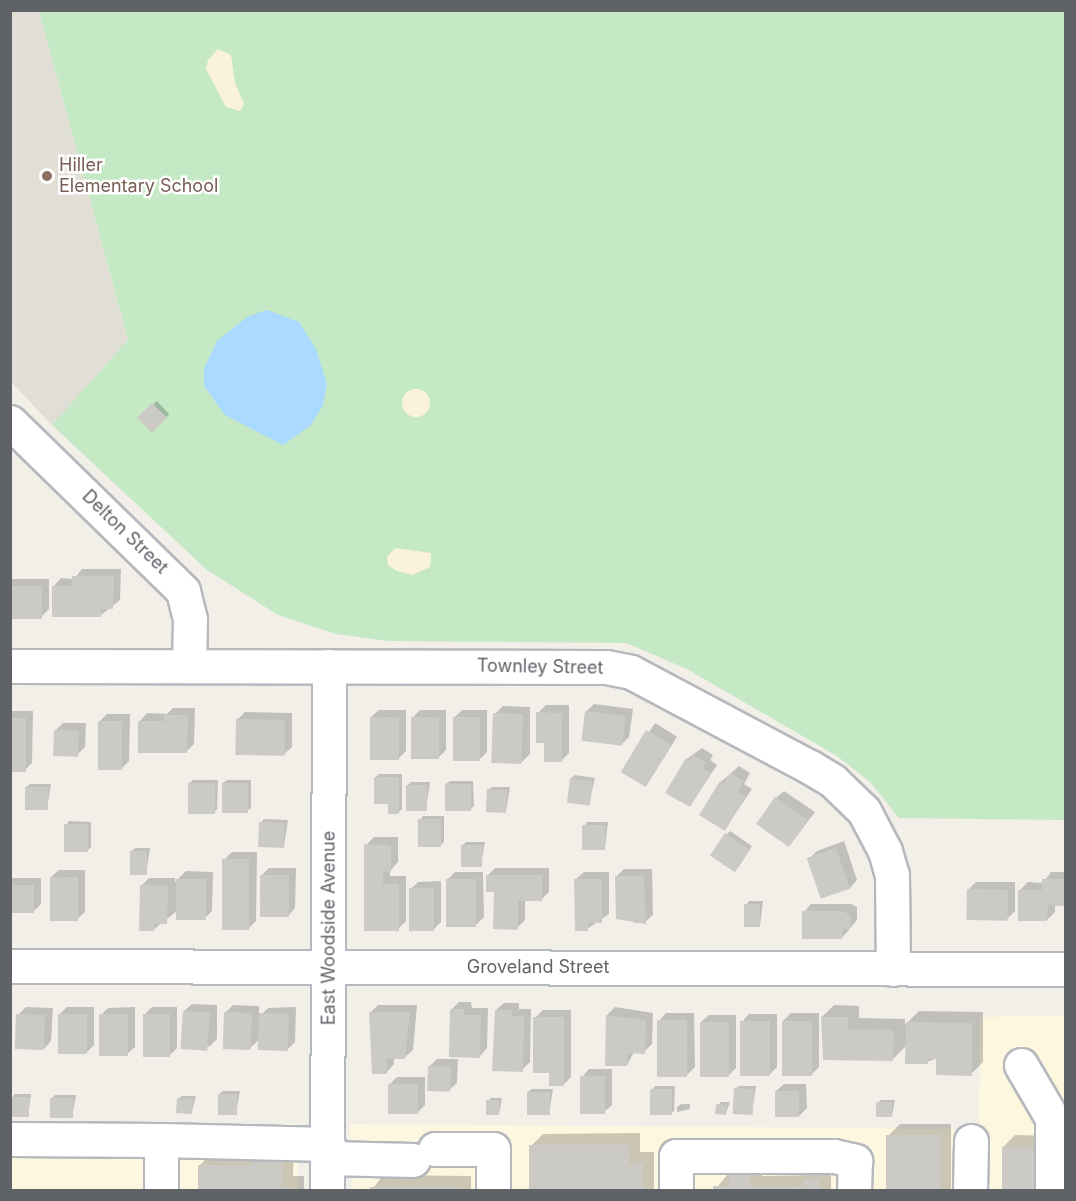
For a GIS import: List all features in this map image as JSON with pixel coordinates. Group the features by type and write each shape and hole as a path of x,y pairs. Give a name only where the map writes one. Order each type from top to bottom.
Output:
{"street":[{"name":"Delton Street","path":"10,423 183,591 189,619 189,666"},
{"name":"Townley Street","path":"10,666 606,667 631,672 698,706 833,781 864,811 881,841 892,875 893,969"},
{"name":"East Woodside Avenue","path":"327,1191 329,666"},
{"name":"Groveland Street","path":"10,966 1065,969"},
{"path":"1021,1065 1052,1118 1052,1191"},
{"path":"10,1139 161,1140 328,1151 424,1154 493,1149 493,1191"},
{"path":"160,1191 161,1140"},
{"path":"970,1191 971,1141"},
{"path":"676,1191 676,1156 834,1156 855,1161 854,1191"}],"shaded area":[{"name":"Hiller Elementary School","path":"11,11 39,11 128,341 52,425 11,382"},
{"path":"1065,1016 1065,1190 353,1190 350,1124 979,1129 980,1017"},
{"path":"11,1124 298,1124 298,1190 11,1190"}],"green space":[{"path":"39,11 1065,11 1065,820 899,818 870,782 837,756 687,669 626,643 389,641 336,634 278,615 207,570 52,425 128,340"}],"sand":[{"path":"218,49 231,55 235,83 244,104 240,111 226,107 206,69 208,60"},
{"path":"416,389 426,393 430,403 426,413 416,417 406,413 402,403 406,393"},
{"path":"395,548 431,553 430,567 412,575 395,570 388,565 387,557"}],"water":[{"path":"267,310 299,322 316,349 327,384 323,405 311,425 283,445 225,415 204,386 204,369 217,341 247,317"}],"building":[{"path":"152,403 167,418 152,433 137,418"},
{"path":"72,576 114,576 113,609 101,609 101,617 52,617 52,586 73,586"},
{"path":"10,586 42,586 42,619 10,619"},
{"path":"585,711 626,716 622,746 581,741"},
{"path":"536,712 562,713 562,762 544,762 544,743 536,743"},
{"path":"493,713 523,714 521,764 491,763"},
{"path":"164,715 188,715 187,753 138,753 138,721 164,721"},
{"path":"370,717 399,717 399,760 370,760"},
{"path":"411,717 439,717 439,759 411,759"},
{"path":"453,717 480,717 480,761 453,761"},
{"path":"10,718 26,718 26,772 10,772"},
{"path":"236,719 285,720 284,756 235,755"},
{"path":"98,721 122,721 122,770 98,770"},
{"path":"54,730 79,731 78,757 53,756"},
{"path":"646,730 671,745 646,787 621,772"},
{"path":"693,755 706,763 703,769 711,773 690,807 665,793 686,758 690,760"},
{"path":"730,773 744,781 737,792 745,797 725,831 699,815 720,781 723,784"},
{"path":"374,777 399,777 399,814 388,814 388,804 374,804"},
{"path":"570,778 593,781 590,806 567,803"},
{"path":"188,783 215,783 215,814 188,814"},
{"path":"222,783 248,783 248,813 222,813"},
{"path":"445,784 471,784 471,811 445,811"},
{"path":"406,785 427,785 427,811 406,811"},
{"path":"25,787 48,787 48,810 25,810"},
{"path":"487,789 507,790 506,813 486,812"},
{"path":"775,797 808,820 789,847 756,824"},
{"path":"418,819 441,819 441,847 418,847"},
{"path":"259,822 285,823 284,848 258,847"},
{"path":"64,824 88,824 88,852 64,852"},
{"path":"582,825 605,825 605,850 582,850"},
{"path":"725,833 750,850 735,872 710,855"},
{"path":"364,844 391,845 391,872 383,872 383,884 399,884 399,931 364,931"},
{"path":"461,845 482,845 482,867 461,867"},
{"path":"836,848 850,889 821,899 807,858"},
{"path":"130,851 147,851 147,875 130,875"},
{"path":"222,859 249,859 249,930 222,930"},
{"path":"260,875 289,875 289,917 260,917"},
{"path":"486,875 542,875 542,901 518,901 518,930 493,929 494,892 486,892"},
{"path":"615,876 644,876 646,924 616,919"},
{"path":"50,877 78,877 78,921 50,921"},
{"path":"176,879 206,879 206,920 176,920"},
{"path":"446,879 476,879 476,927 446,927"},
{"path":"574,879 602,879 602,923 588,923 588,931 575,931"},
{"path":"1042,879 1064,879 1064,906 1048,905 1047,921 1018,921 1018,890 1042,890"},
{"path":"10,885 34,885 34,913 10,913"},
{"path":"140,885 168,886 167,924 154,923 154,931 139,931"},
{"path":"409,888 434,888 434,931 409,931"},
{"path":"967,889 1008,890 1007,921 966,920"},
{"path":"744,904 760,904 760,927 744,927"},
{"path":"802,911 842,911 850,915 850,929 843,929 842,939 802,939"},
{"path":"450,1009 464,1009 464,1015 481,1015 480,1058 449,1057"},
{"path":"495,1010 512,1010 512,1016 524,1016 523,1072 492,1071"},
{"path":"183,1011 210,1013 207,1051 180,1049"},
{"path":"224,1012 252,1013 251,1050 223,1049"},
{"path":"369,1012 410,1012 405,1059 387,1059 387,1074 372,1074"},
{"path":"259,1013 289,1014 288,1051 258,1050"},
{"path":"16,1014 45,1015 44,1050 15,1049"},
{"path":"58,1014 87,1014 87,1054 58,1054"},
{"path":"99,1014 128,1014 128,1056 99,1056"},
{"path":"143,1014 170,1014 170,1057 143,1057"},
{"path":"606,1015 646,1020 645,1054 627,1053 627,1066 605,1066"},
{"path":"533,1017 564,1017 564,1086 549,1086 549,1073 533,1073"},
{"path":"821,1017 848,1017 848,1029 894,1030 893,1061 823,1060"},
{"path":"657,1020 687,1020 687,1077 657,1077"},
{"path":"740,1021 770,1021 770,1076 740,1076"},
{"path":"782,1021 812,1021 812,1076 782,1076"},
{"path":"700,1022 729,1022 729,1077 700,1077"},
{"path":"906,1022 972,1023 972,1076 936,1075 936,1059 928,1059 928,1064 905,1064"},
{"path":"428,1066 451,1067 450,1092 427,1091"},
{"path":"580,1076 605,1076 605,1114 580,1114"},
{"path":"388,1084 418,1084 418,1114 388,1114"},
{"path":"734,1088 754,1089 753,1115 733,1114"},
{"path":"650,1089 672,1089 672,1115 650,1115"},
{"path":"775,1091 799,1091 799,1117 775,1117"},
{"path":"527,1092 550,1092 550,1115 527,1115"},
{"path":"218,1094 237,1094 237,1115 218,1115"},
{"path":"10,1097 29,1097 29,1117 10,1117"},
{"path":"50,1098 73,1098 73,1118 50,1118"},
{"path":"177,1098 193,1099 192,1114 176,1113"},
{"path":"486,1100 499,1100 499,1115 486,1115"},
{"path":"876,1102 892,1102 892,1117 876,1117"},
{"path":"716,1104 727,1105 726,1115 715,1114"},
{"path":"886,1135 940,1135 940,1190 886,1190"},
{"path":"529,1145 629,1145 629,1164 643,1164 643,1190 529,1190"},
{"path":"1002,1147 1043,1147 1043,1190 1002,1190"},
{"path":"283,1151 282,1187 292,1187 292,1190 198,1190 198,1165 253,1165 253,1152"},
{"path":"729,1168 750,1168 751,1187 804,1186 804,1180 819,1180 820,1190 713,1190 713,1186 729,1186"},
{"path":"370,1187 460,1187 460,1190 370,1190"}],"place":[{"name":"Hiller Elementary School","path":"47,176"}]}
